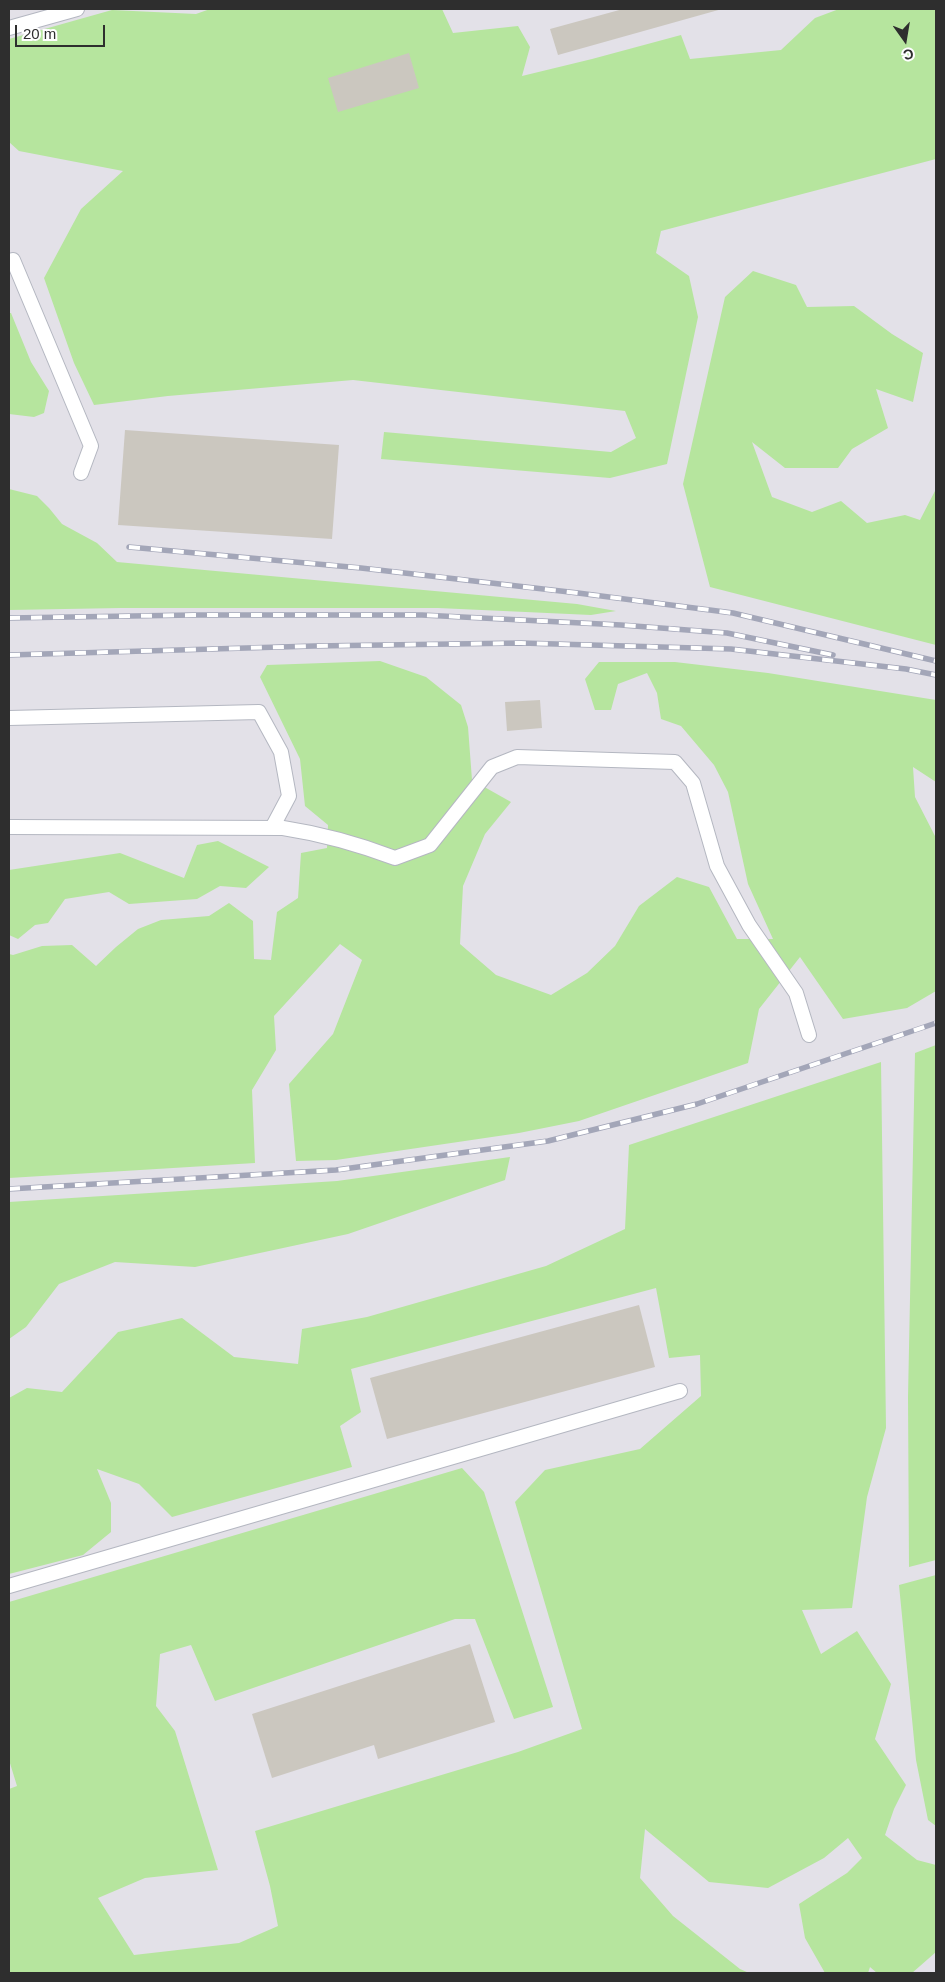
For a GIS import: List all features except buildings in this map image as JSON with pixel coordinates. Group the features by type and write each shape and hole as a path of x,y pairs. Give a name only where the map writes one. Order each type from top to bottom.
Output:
{"lane":[{"path":"9,28 77,9"},
{"path":"9,261 13,260 91,446 81,473"},
{"path":"9,718 260,712 281,752 289,796 272,828"},
{"path":"9,827 272,828 322,834 395,858 430,845 492,766 517,757 675,762 693,783 717,866 749,925 796,993 809,1035"},
{"path":"9,1586 680,1391"}],"shaded area":[{"path":"9,9 936,9 936,1973 9,1973"}],"green space":[{"path":"210,9 442,9 453,33 518,26 530,47 522,76 681,35 690,59 781,50 815,18 839,9 936,9 936,159 661,231 656,253 689,276 698,317 667,464 610,478 381,459 384,432 611,452 636,438 625,411 353,380 168,396 94,405 74,363 44,278 81,209 123,171 19,151 9,142 9,39 112,10 196,14"},
{"path":"753,271 796,285 807,307 854,306 892,334 923,353 913,402 876,389 888,428 852,449 838,468 785,468 752,442 772,497 812,512 841,501 867,523 905,515 920,520 936,489 936,645 710,587 683,484 725,297"},
{"path":"9,313 11,313 31,362 49,391 44,413 34,417 9,414"},
{"path":"9,489 37,496 62,524 97,543 117,562 577,604 616,611 591,615 438,608 9,610"},
{"path":"380,661 426,677 461,705 468,727 472,780 511,802 485,834 463,886 460,944 496,975 551,995 587,973 615,946 639,906 677,877 709,887 737,939 773,939 748,884 728,792 714,765 681,726 661,719 657,693 647,673 618,684 611,710 595,710 585,679 599,662 675,662 768,673 936,700 936,782 913,767 915,797 936,838 936,991 907,1008 843,1019 800,957 759,1009 748,1063 579,1121 519,1133 336,1160 296,1161 289,1084 333,1034 362,960 340,944 274,1016 276,1050 252,1090 255,1163 9,1178 9,954 13,955 42,946 72,945 96,966 138,929 161,920 209,916 229,903 253,921 254,959 271,960 277,912 298,898 301,853 327,848 328,825 305,806 300,759 260,677 267,665"},
{"path":"218,841 269,867 246,888 220,886 197,899 129,904 109,892 65,899 48,923 35,925 18,939 9,935 9,870 120,853 184,878 197,845"},
{"path":"936,1045 936,1560 909,1567 908,1397 915,1053"},
{"path":"881,1062 886,1428 867,1497 852,1608 802,1610 821,1654 857,1631 891,1684 875,1739 906,1785 894,1809 885,1835 917,1860 936,1865 936,1952 912,1973 877,1973 870,1967 868,1973 825,1973 805,1938 799,1904 847,1873 862,1858 848,1838 824,1858 768,1888 709,1882 645,1829 640,1878 673,1916 740,1969 749,1973 9,1973 9,1789 17,1786 9,1760 9,1602 462,1468 484,1492 553,1707 514,1719 475,1619 455,1619 215,1701 191,1645 160,1654 156,1706 175,1731 218,1870 145,1878 98,1898 134,1955 239,1943 278,1926 270,1886 255,1831 518,1752 582,1729 515,1502 545,1470 640,1449 701,1396 700,1355 669,1358 656,1288 351,1369 361,1412 340,1426 352,1467 172,1517 139,1484 97,1469 111,1503 111,1532 83,1555 9,1574 9,1398 27,1388 62,1392 118,1332 182,1318 234,1357 298,1364 302,1329 367,1317 546,1266 625,1229 629,1145"},
{"path":"510,1157 505,1180 348,1234 195,1267 115,1262 59,1284 26,1327 9,1339 9,1202 337,1181"},
{"path":"936,1575 936,1826 928,1820 916,1760 899,1585"}],"railway":[{"path":"129,547 361,568 733,613 936,661"},
{"path":"9,618 193,615 422,615 621,625 727,633 833,655"},
{"path":"9,655 314,646 521,643 731,649 906,669 936,675"},
{"path":"9,1189 336,1170 548,1141 697,1104 936,1023"}]}
